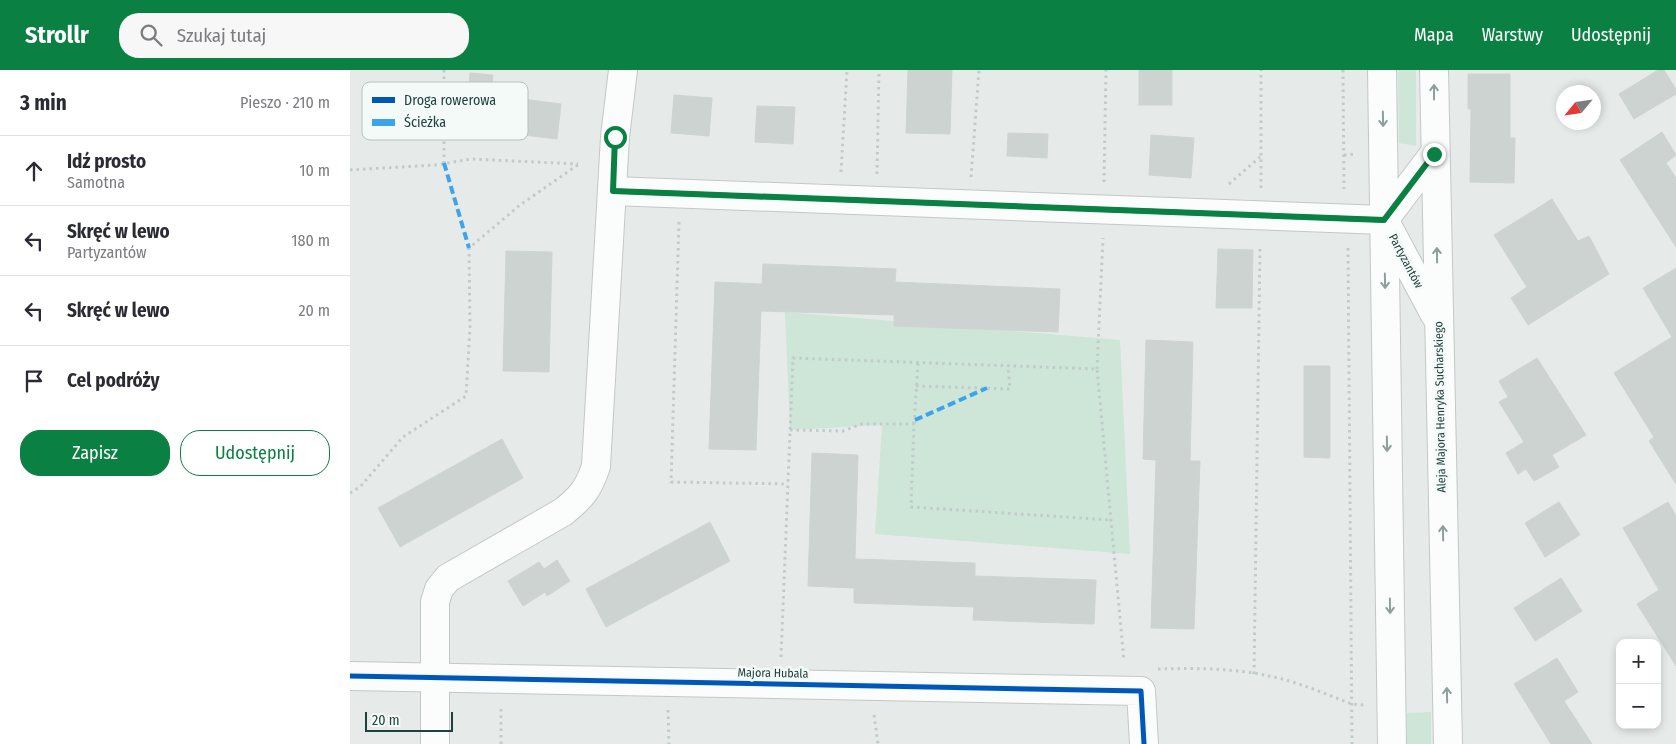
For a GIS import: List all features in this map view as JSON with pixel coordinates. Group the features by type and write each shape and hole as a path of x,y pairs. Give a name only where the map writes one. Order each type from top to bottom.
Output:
{"street":[{"path":"435,744 435,602 440,588 448,578 563,512 579,499 589,486 596,466 615,137 623,70"},
{"path":"1382,70 1392,744"},
{"name":"Aleja Majora Henryka Sucharskiego","path":"1434,70 1434,154 1448,744"},
{"path":"1384,220 1434,154"},
{"name":"Partyzantów","path":"613,191 1384,220 1438,321"},
{"name":"Majora Hubala","path":"350,676 1141,691 1144,744"}],"path":[{"path":"846,70 841,174 850,174"},
{"path":"877,174 879,70"},
{"path":"971,178 979,70"},
{"path":"1104,191 1106,70"},
{"path":"1254,674 1261,216 1261,70"},
{"path":"1343,70 1345,218 1349,262 1352,744"},
{"path":"444,140 444,164"},
{"path":"1228,185 1261,157"},
{"path":"350,170 444,164 471,160 579,164 520,204 469,248 470,327 466,396 403,437 360,487 350,492"},
{"path":"868,174 886,174"},
{"path":"962,177 980,178"},
{"path":"1095,183 1104,183"},
{"path":"680,212 670,482 788,484"},
{"path":"1104,228 1097,369 1125,669"},
{"path":"791,658 781,658 793,358 1097,369"},
{"path":"918,363 911,507 1111,520"},
{"path":"916,386 1010,389 1008,366"},
{"path":"790,430 843,431 862,424 914,424"},
{"path":"1153,669 1216,668 1254,674 1279,678 1352,704 1391,707"},
{"path":"668,702 669,744"}],"green space":[{"path":"1398,70 1416,70 1416,146 1399,143"},
{"path":"785,312 1120,340 1130,554 875,534 882,425 790,430"},
{"path":"1431,712 1431,744 1407,744 1407,713"}],"building":[{"path":"908,70 952,70 950,134 906,133"},
{"path":"1139,70 1172,70 1172,105 1139,105"},
{"path":"1658,70 1664,70 1676,89 1676,94 1634,119 1619,94"},
{"path":"470,73 493,75 492,82 469,82"},
{"path":"1468,74 1510,74 1510,138 1515,138 1514,183 1470,182 1471,109 1468,109"},
{"path":"674,95 712,98 709,136 671,133"},
{"path":"528,100 561,104 557,139 528,136"},
{"path":"757,106 795,107 793,144 755,142"},
{"path":"1662,132 1676,155 1666,163 1676,178 1676,247 1620,160"},
{"path":"1008,133 1048,134 1047,158 1007,156"},
{"path":"1151,135 1194,138 1191,178 1149,175"},
{"path":"1552,199 1578,241 1589,236 1609,274 1528,325 1511,298 1527,287 1494,235"},
{"path":"1218,249 1253,250 1252,308 1216,308"},
{"path":"506,251 552,252 549,372 503,371"},
{"path":"763,264 896,269 895,282 1060,289 1058,332 894,326 894,315 761,311 756,450 709,449 715,282 762,284"},
{"path":"1676,268 1676,484 1649,441 1654,437 1614,373 1672,337 1643,288"},
{"path":"1146,340 1193,342 1190,461 1200,461 1194,629 1151,628 1156,460 1143,459"},
{"path":"1537,358 1586,435 1552,455 1559,467 1534,481 1526,469 1518,474 1506,453 1524,442 1499,402 1508,397 1499,381"},
{"path":"1304,366 1330,366 1330,458 1304,457"},
{"path":"502,439 523,478 400,547 378,508"},
{"path":"812,453 858,455 855,559 975,563 975,576 1096,580 1094,624 973,620 974,607 854,603 854,588 808,586"},
{"path":"1559,502 1580,535 1545,557 1525,523"},
{"path":"1668,502 1676,516 1676,666 1661,642 1661,639 1659,639 1637,604 1659,590 1623,528"},
{"path":"710,522 730,561 606,627 586,589"},
{"path":"557,560 570,581 547,596 545,592 523,606 508,581 539,562 544,569"},
{"path":"1561,578 1582,611 1535,641 1514,608"},
{"path":"1557,658 1578,692 1564,701 1592,744 1551,744 1514,684"}],"marked path":[{"path":"444,163 469,248"},
{"path":"915,420 987,388"}],"cycle path":[{"path":"613,191 1384,220"},
{"path":"350,676 1141,691 1144,744"}],"route":[{"path":"615,137 613,191 1384,220 1434,154"}]}
